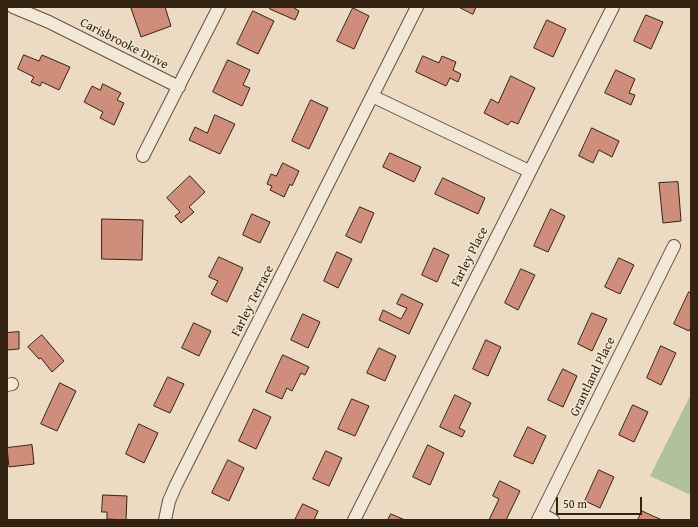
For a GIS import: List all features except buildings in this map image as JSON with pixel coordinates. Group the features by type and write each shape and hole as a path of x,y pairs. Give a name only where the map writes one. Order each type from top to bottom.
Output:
{"street":[{"name":"Carisbrooke Drive","path":"13,7 49,22 178,87"},
{"path":"143,156 219,7"},
{"name":"Farley Terrace","path":"165,520 169,501 176,485 417,7"},
{"name":"Farley Place","path":"354,520 613,7"},
{"path":"372,96 529,171"},
{"name":"Grantland Place","path":"539,517 674,246"},
{"path":"539,517 553,520"}],"green space":[{"path":"691,394 691,495 650,476"}]}
